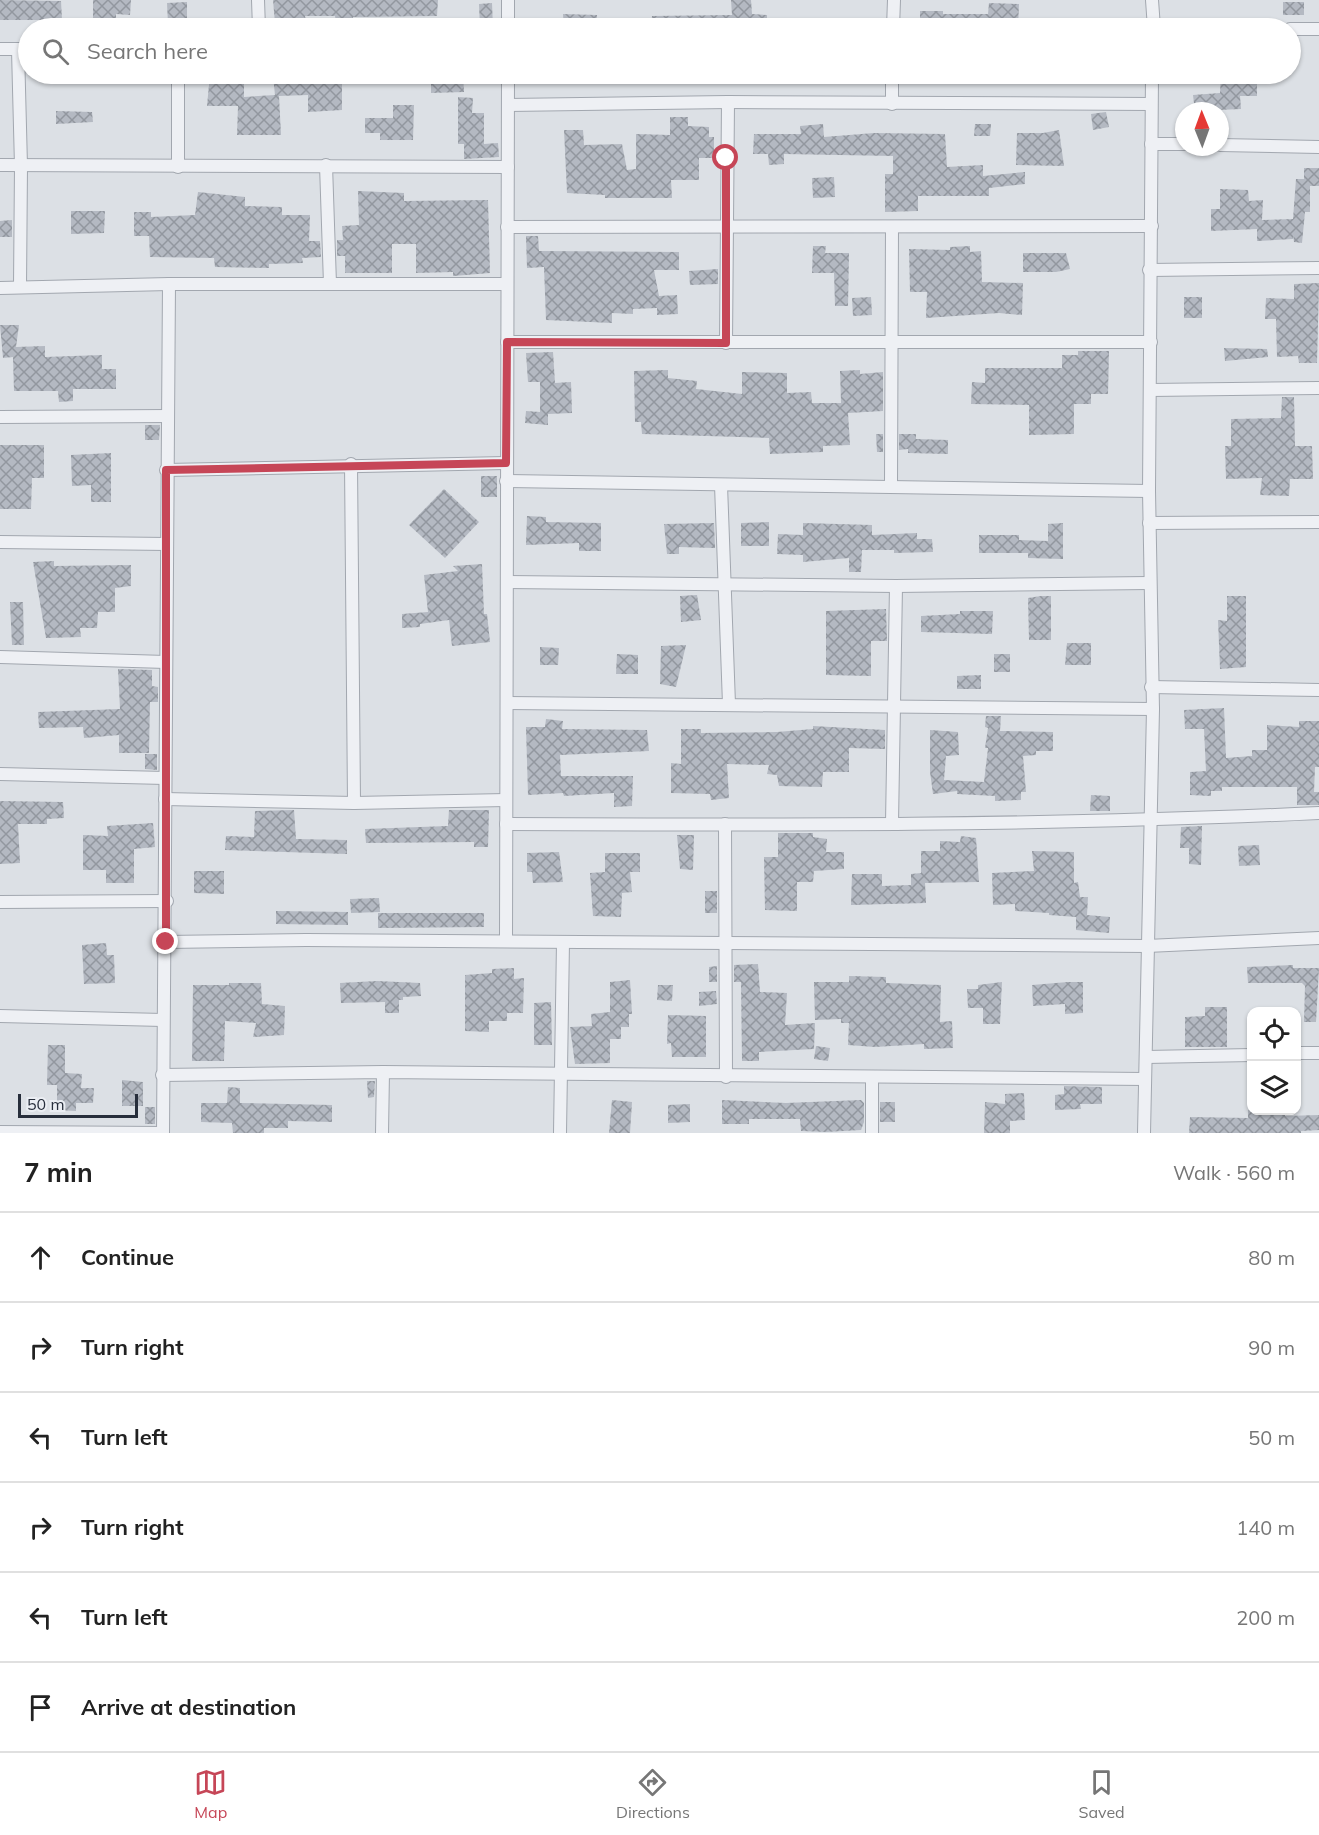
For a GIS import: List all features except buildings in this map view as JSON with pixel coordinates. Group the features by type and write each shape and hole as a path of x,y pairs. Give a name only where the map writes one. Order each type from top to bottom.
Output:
{"street":[{"path":"258,0 259,18"},
{"path":"508,0 508,18"},
{"path":"893,18 894,0"},
{"path":"1152,0 1153,18"},
{"path":"1301,29 1319,29"},
{"path":"0,49 18,49"},
{"path":"20,287 22,84"},
{"path":"178,84 178,167"},
{"path":"506,941 508,84"},
{"path":"892,84 892,104"},
{"path":"1144,1133 1153,709 1149,583 1152,84"},
{"path":"508,105 728,102 1151,104"},
{"path":"726,343 728,102"},
{"path":"1151,144 1175,144"},
{"path":"1229,145 1319,147"},
{"path":"0,165 508,167"},
{"path":"326,165 330,284"},
{"path":"891,486 892,226"},
{"path":"507,227 1152,226"},
{"path":"1149,270 1319,268"},
{"path":"0,288 169,284 507,284"},
{"path":"0,1132 163,1133 162,1020 167,901 165,778 169,284"},
{"path":"507,342 893,344 1151,342"},
{"path":"1150,390 1319,388"},
{"path":"0,417 168,416"},
{"path":"166,470 351,464 506,463"},
{"path":"351,464 354,803"},
{"path":"506,481 1149,491"},
{"path":"721,485 729,704"},
{"path":"1149,523 1319,522"},
{"path":"0,542 166,544"},
{"path":"507,582 896,586 1149,583"},
{"path":"892,823 892,707 896,586"},
{"path":"0,657 166,662"},
{"path":"1151,687 1319,690"},
{"path":"507,703 1153,709"},
{"path":"0,774 165,778"},
{"path":"165,799 354,803 506,800"},
{"path":"506,824 1150,821 1319,813"},
{"path":"725,824 728,943 726,1077"},
{"path":"0,902 167,901"},
{"path":"166,942 506,941 1147,946 1319,938"},
{"path":"560,1133 563,942"},
{"path":"0,1016 162,1020"},
{"path":"1301,1053 1319,1053"},
{"path":"1146,1058 1247,1055"},
{"path":"382,1133 383,1072"},
{"path":"162,1075 383,1072 726,1077 1145,1079"},
{"path":"872,1077 872,1133"}],"route":[{"path":"166,942 166,470 351,464 506,463 507,342 726,343 728,228 726,158"}]}
